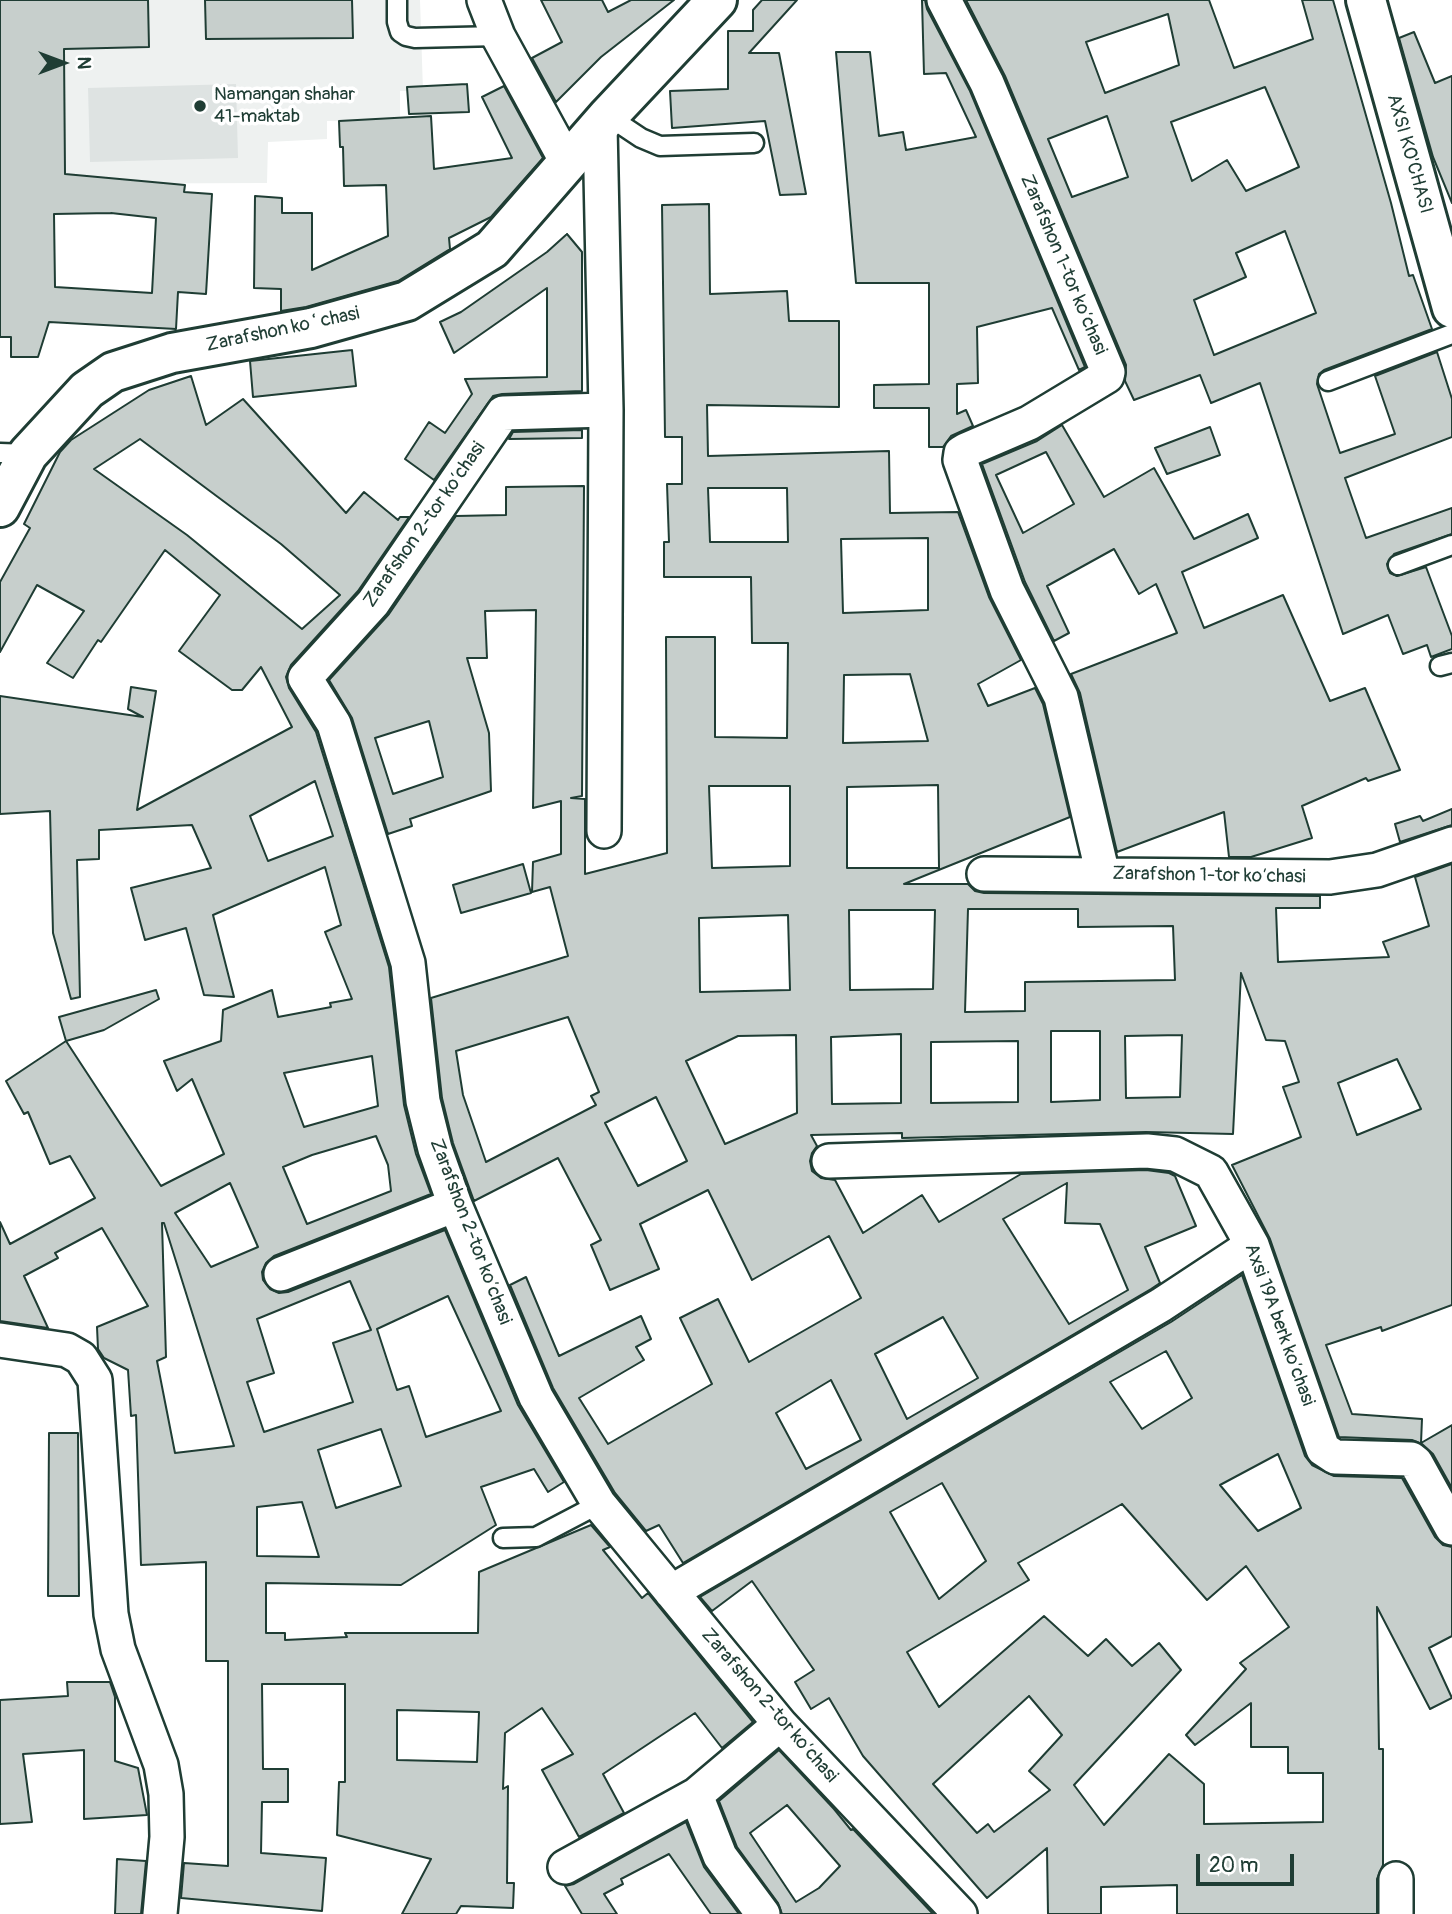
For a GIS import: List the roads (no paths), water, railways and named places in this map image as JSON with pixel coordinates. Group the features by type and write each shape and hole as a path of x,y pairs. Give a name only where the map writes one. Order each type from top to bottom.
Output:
{"street":[{"path":"484,0 498,36 568,164"},
{"name":"Zarafshon koʻchasi","path":"0,507 14,453 87,390 113,372 172,353 311,328 407,301 492,249 604,121 717,0"},
{"name":"Zarafshon 1-tor koʼchasi","path":"944,0 988,83 1108,372 1107,376 1029,423 966,450 961,453 960,460 1007,590 1061,697 1103,875 1330,877 1377,870 1452,844"},
{"name":"AXSI KO'CHASI","path":"1366,0 1452,309"},
{"path":"604,121 604,831"},
{"name":"Zarafshon 2-tor koʼchasi","path":"606,410 503,413 373,603 305,678 334,724 408,963 423,1101 435,1149 455,1205 536,1397 599,1504 671,1592 780,1724 960,1914"},
{"path":"984,874 1103,875"},
{"name":"Аxsi 19А berk koʼchasi","path":"829,1161 1147,1151 1175,1154 1210,1172 1252,1245 1323,1449 1335,1457 1411,1459 1452,1528"},
{"path":"281,1274 455,1205"},
{"path":"671,1592 1161,1305 1252,1245"},
{"path":"0,1340 67,1350 81,1358 95,1380 111,1614 118,1649 161,1765 166,1794 167,1837 160,1914"},
{"path":"565,1867 696,1795 780,1724"},
{"path":"696,1795 720,1856 763,1914"},
{"path":"1396,1878 1396,1914"}],"lane":[{"path":"397,0 397,22 400,32 406,36 498,36"},
{"path":"604,121 660,146 754,144"},
{"path":"1328,381 1452,334"},
{"path":"1398,565 1452,545"},
{"path":"503,1538 536,1537 599,1504"}],"place":[{"name":"Namangan shahar 41-maktab","path":"200,106"}]}
